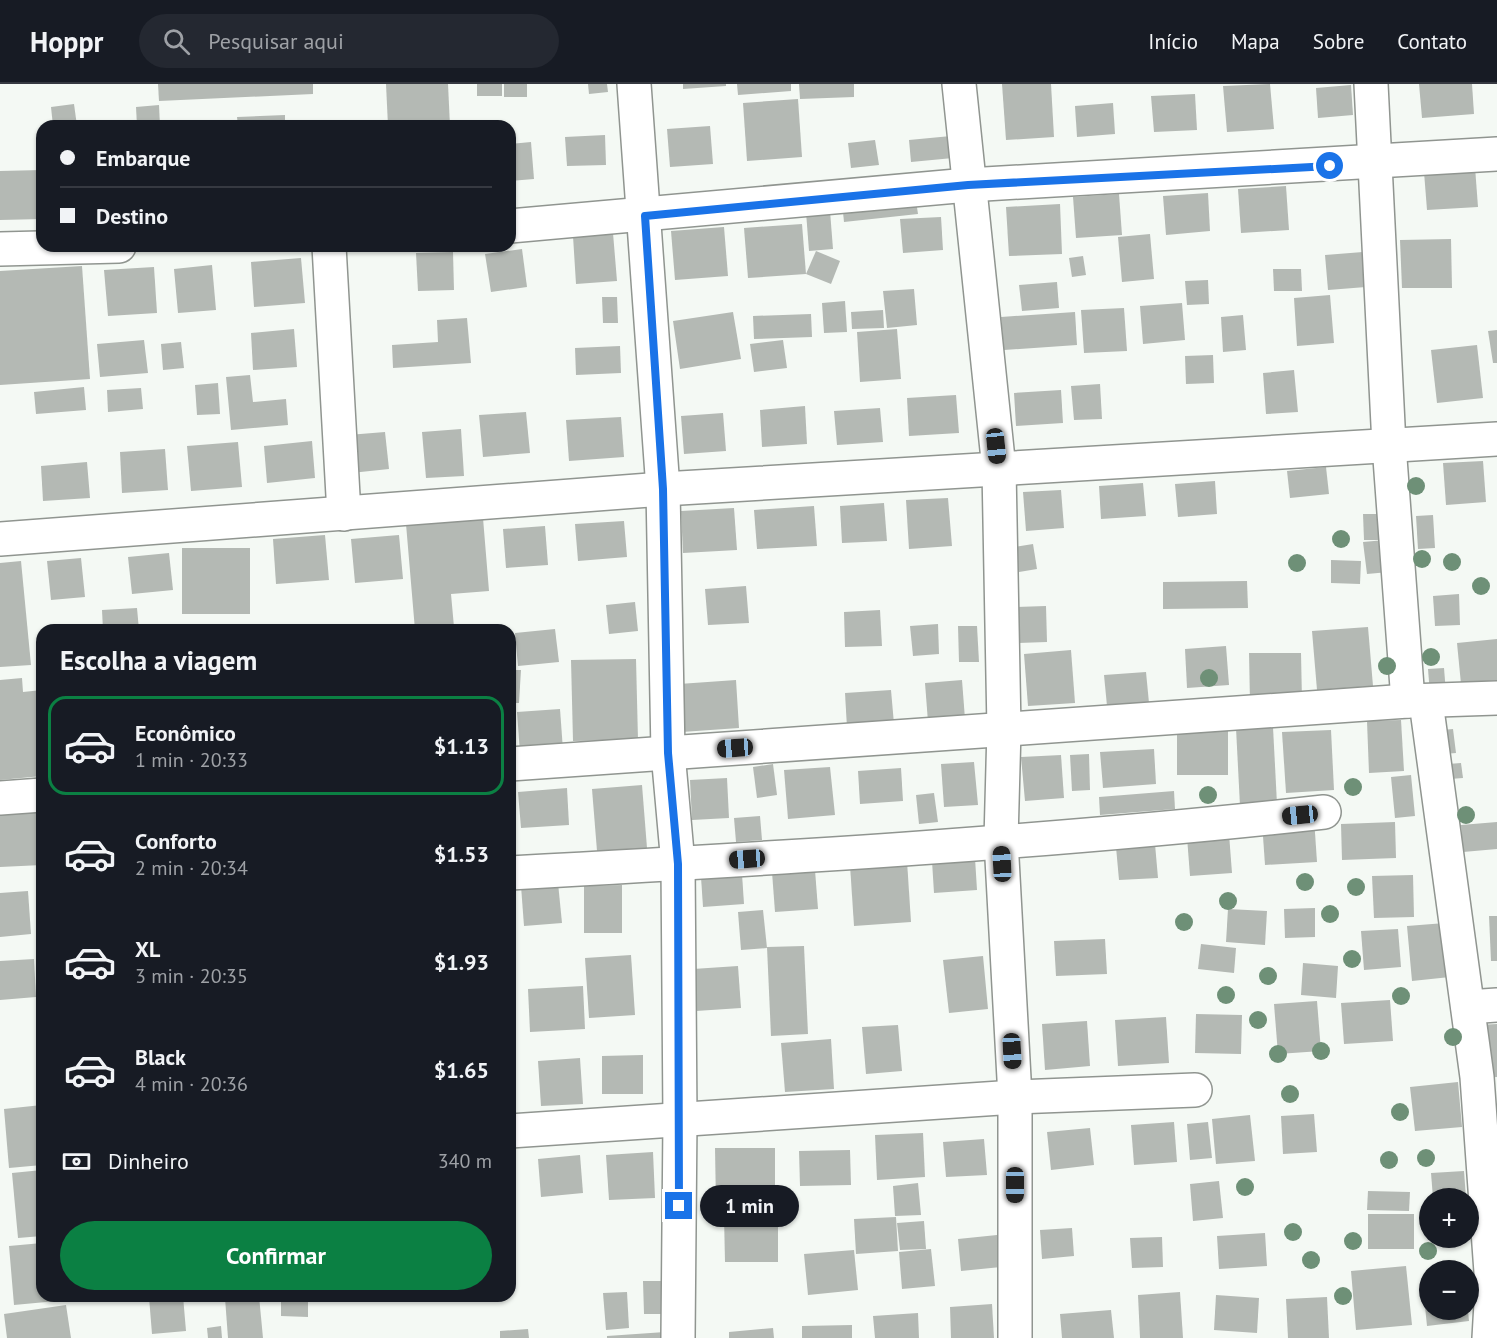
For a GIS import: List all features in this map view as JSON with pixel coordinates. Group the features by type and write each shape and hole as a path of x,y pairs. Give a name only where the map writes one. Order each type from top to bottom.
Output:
{"street":[{"path":"634,84 663,489 668,753 678,864 680,1119 678,1338"},
{"path":"959,84 999,470 1004,729 1001,840 1015,1097 1015,1338"},
{"path":"1371,84 1389,446 1417,701 1483,1006 1487,1194 1495,1286 1489,1338"},
{"path":"516,226 645,216 968,185 1375,163 1497,154"},
{"path":"0,249 36,248"},
{"path":"330,252 344,514"},
{"path":"0,539 663,489 1497,439"},
{"path":"516,764 1417,701 1497,698"},
{"path":"0,798 36,795"},
{"path":"516,873 678,864 1210,825 1324,812"},
{"path":"516,1131 1015,1097 1195,1090"}],"building":[{"path":"158,84 313,84 313,94 159,101"},
{"path":"386,84 448,84 450,120 388,120"},
{"path":"477,84 502,84 502,96 477,96"},
{"path":"504,84 527,84 527,97 504,97"},
{"path":"588,84 607,84 608,92 589,94"},
{"path":"683,84 726,84 726,86 683,89"},
{"path":"737,84 791,84 791,91 738,95"},
{"path":"799,84 854,84 854,97 800,99"},
{"path":"1002,84 1051,84 1054,137 1006,140"},
{"path":"1270,84 1274,129 1227,132 1223,86"},
{"path":"1419,84 1472,84 1474,114 1422,118"},
{"path":"1351,85 1353,115 1318,118 1316,88"},
{"path":"1195,94 1197,130 1154,132 1151,96"},
{"path":"798,99 802,157 747,161 743,103"},
{"path":"1113,103 1115,134 1077,137 1075,106"},
{"path":"74,104 76,120 52,120 51,107"},
{"path":"159,105 160,120 137,120 136,107"},
{"path":"285,115 285,120 237,120 237,117"},
{"path":"710,126 713,164 670,167 667,129"},
{"path":"605,135 606,165 567,166 565,137"},
{"path":"951,136 953,158 911,162 909,140"},
{"path":"875,140 879,165 851,168 848,143"},
{"path":"531,142 534,179 516,180 516,143"},
{"path":"1475,167 1478,207 1427,210 1424,172"},
{"path":"36,170 36,219 0,220 0,171"},
{"path":"1286,186 1289,230 1241,233 1238,189"},
{"path":"1208,193 1210,231 1166,235 1163,196"},
{"path":"915,194 918,214 844,222 842,202"},
{"path":"1119,194 1122,235 1076,238 1073,197"},
{"path":"1060,204 1062,254 1009,256 1006,207"},
{"path":"830,211 833,249 809,251 806,212"},
{"path":"941,217 943,250 903,253 900,219"},
{"path":"802,224 806,274 748,278 744,228"},
{"path":"724,227 728,276 675,280 671,231"},
{"path":"613,233 617,281 576,284 573,236"},
{"path":"1150,234 1154,279 1122,282 1118,237"},
{"path":"1451,239 1452,288 1402,288 1400,240"},
{"path":"522,249 527,287 491,292 485,254 516,252 516,250"},
{"path":"816,251 840,261 831,284 806,274"},
{"path":"453,252 454,290 418,291 416,253"},
{"path":"1363,252 1366,287 1328,290 1325,255"},
{"path":"1083,256 1086,275 1072,277 1069,258"},
{"path":"301,258 305,303 254,307 251,262"},
{"path":"212,265 216,310 178,313 174,269"},
{"path":"82,266 90,379 0,385 0,271"},
{"path":"154,267 157,313 108,316 104,270"},
{"path":"1273,269 1301,269 1302,291 1274,291"},
{"path":"1208,280 1209,304 1187,305 1185,281"},
{"path":"1057,282 1059,308 1022,311 1019,285"},
{"path":"914,289 917,325 887,328 883,291"},
{"path":"1330,295 1334,343 1297,346 1294,298"},
{"path":"602,297 617,297 618,323 603,323"},
{"path":"845,301 847,332 824,333 822,303"},
{"path":"1182,303 1185,340 1143,344 1140,306"},
{"path":"1124,308 1127,351 1084,353 1081,310"},
{"path":"883,310 884,328 852,329 851,312"},
{"path":"733,312 741,359 680,369 673,321"},
{"path":"1075,312 1077,345 1004,350 1001,317"},
{"path":"811,314 812,337 754,339 753,316"},
{"path":"1243,315 1246,350 1223,352 1221,317"},
{"path":"467,318 471,363 393,368 392,345 438,342 437,320"},
{"path":"294,329 297,367 253,370 251,333"},
{"path":"897,329 901,379 860,382 857,332"},
{"path":"1497,330 1497,363 1493,363 1488,331"},
{"path":"144,340 148,373 100,377 97,344"},
{"path":"783,340 787,368 754,372 750,344"},
{"path":"181,342 184,368 163,370 161,344"},
{"path":"1477,345 1483,398 1437,403 1431,350"},
{"path":"620,346 621,373 576,375 575,348"},
{"path":"1213,355 1214,383 1186,384 1185,356"},
{"path":"1294,370 1298,412 1266,414 1263,373"},
{"path":"250,375 253,402 286,399 288,425 231,430 226,377"},
{"path":"218,383 220,414 197,415 195,385"},
{"path":"1100,384 1102,419 1074,420 1071,386"},
{"path":"84,387 86,410 36,414 34,392"},
{"path":"141,388 143,409 108,412 107,390"},
{"path":"1061,390 1063,423 1016,426 1014,393"},
{"path":"956,395 959,433 909,436 907,398"},
{"path":"805,406 807,444 762,447 760,410"},
{"path":"880,408 883,442 837,445 834,411"},
{"path":"526,412 530,453 483,457 479,415"},
{"path":"723,413 726,451 684,454 681,416"},
{"path":"621,417 624,457 569,461 566,420"},
{"path":"461,429 464,476 426,478 422,432"},
{"path":"385,432 389,469 351,473 348,435"},
{"path":"312,441 315,478 267,483 264,446"},
{"path":"238,442 242,487 191,491 187,446"},
{"path":"165,449 168,490 122,493 120,452"},
{"path":"1483,461 1486,502 1446,505 1443,463"},
{"path":"87,462 90,498 43,501 41,466"},
{"path":"1326,467 1329,494 1290,498 1287,471"},
{"path":"1215,481 1217,514 1178,517 1175,484"},
{"path":"1143,483 1146,516 1101,519 1099,486"},
{"path":"1061,490 1064,528 1026,531 1023,492"},
{"path":"948,498 952,546 909,549 906,500"},
{"path":"884,503 887,541 842,543 840,506"},
{"path":"814,506 817,546 757,549 754,510"},
{"path":"734,508 737,550 683,553 681,511"},
{"path":"1363,514 1382,514 1382,540 1364,540"},
{"path":"1433,515 1435,548 1418,549 1416,516"},
{"path":"483,518 489,591 451,594 454,624 414,624 406,524"},
{"path":"624,521 627,557 578,561 575,524"},
{"path":"545,526 548,565 506,568 503,529"},
{"path":"325,535 329,580 276,584 273,539"},
{"path":"399,535 403,579 355,583 351,539"},
{"path":"1385,540 1389,572 1367,574 1363,542"},
{"path":"1033,544 1037,569 1013,573 1009,548"},
{"path":"182,548 250,548 250,614 182,614"},
{"path":"169,553 173,590 132,594 128,557"},
{"path":"81,558 85,597 51,600 47,561"},
{"path":"1331,560 1361,561 1360,584 1331,583"},
{"path":"21,561 31,665 0,667 0,563"},
{"path":"1247,581 1248,608 1163,609 1163,582"},
{"path":"746,586 749,623 708,625 705,589"},
{"path":"1459,594 1460,625 1435,626 1433,596"},
{"path":"635,602 638,631 609,634 606,605"},
{"path":"1046,606 1047,642 1018,643 1016,607"},
{"path":"137,608 138,624 103,624 102,610"},
{"path":"880,610 882,646 845,647 844,612"},
{"path":"938,624 939,654 913,656 910,626"},
{"path":"958,626 977,626 979,662 959,662"},
{"path":"1368,627 1373,686 1317,690 1312,631"},
{"path":"555,629 559,662 518,666 516,633"},
{"path":"1497,639 1497,680 1461,684 1457,643"},
{"path":"1226,646 1229,685 1187,688 1185,649"},
{"path":"1071,650 1075,703 1028,706 1024,654"},
{"path":"1249,653 1301,653 1302,701 1250,702"},
{"path":"636,659 638,740 573,741 571,660"},
{"path":"1444,668 1446,693 1430,694 1428,669"},
{"path":"516,670 521,670 519,703 516,703"},
{"path":"1146,672 1149,703 1107,706 1104,675"},
{"path":"22,678 23,692 36,691 36,777 0,780 0,680"},
{"path":"736,680 739,728 682,732 679,684"},
{"path":"962,680 965,719 928,722 925,683"},
{"path":"891,690 894,724 847,728 845,693"},
{"path":"560,709 563,750 520,753 517,712"},
{"path":"1401,720 1404,771 1369,773 1367,721"},
{"path":"1273,727 1277,804 1240,806 1236,728"},
{"path":"1177,729 1228,729 1228,775 1177,775"},
{"path":"1453,729 1456,753 1444,754 1442,730"},
{"path":"1331,730 1334,790 1286,793 1282,732"},
{"path":"1154,749 1156,784 1103,788 1100,752"},
{"path":"1089,754 1090,790 1072,791 1070,755"},
{"path":"1061,755 1064,798 1025,801 1021,757"},
{"path":"974,762 978,805 944,807 941,764"},
{"path":"1461,763 1463,778 1450,779 1448,764"},
{"path":"773,764 777,795 757,798 753,767"},
{"path":"830,767 835,815 788,819 784,770"},
{"path":"901,768 903,801 860,804 858,771"},
{"path":"1411,775 1415,816 1395,818 1391,777"},
{"path":"727,778 729,818 692,820 690,780"},
{"path":"642,785 647,848 597,851 592,789"},
{"path":"567,788 569,825 521,828 518,792"},
{"path":"1174,791 1175,809 1100,815 1099,797"},
{"path":"934,793 938,822 919,824 916,795"},
{"path":"36,811 36,865 0,867 0,814"},
{"path":"760,816 762,840 736,842 734,818"},
{"path":"1314,818 1317,862 1265,865 1262,822"},
{"path":"1395,822 1396,858 1342,860 1341,824"},
{"path":"1497,822 1497,849 1463,852 1461,825"},
{"path":"1229,834 1232,873 1190,876 1187,837"},
{"path":"1155,844 1158,878 1119,880 1116,847"},
{"path":"975,858 977,890 934,893 932,861"},
{"path":"907,861 911,922 854,926 850,865"},
{"path":"815,870 818,909 775,912 772,872"},
{"path":"742,874 744,904 703,907 701,877"},
{"path":"1413,875 1414,917 1374,918 1372,876"},
{"path":"558,883 562,923 524,926 521,886"},
{"path":"622,885 622,933 584,933 584,886"},
{"path":"28,891 31,934 0,937 0,893"},
{"path":"1315,908 1315,937 1285,938 1284,909"},
{"path":"1228,909 1267,911 1265,945 1226,942"},
{"path":"763,910 767,948 741,950 738,912"},
{"path":"1489,916 1497,916 1497,961 1491,961"},
{"path":"1445,923 1450,977 1412,981 1407,926"},
{"path":"1398,929 1401,967 1364,970 1361,931"},
{"path":"1105,939 1107,974 1056,976 1054,941"},
{"path":"1201,944 1236,948 1234,973 1198,969"},
{"path":"804,946 808,1034 771,1036 767,947"},
{"path":"631,955 635,1015 589,1018 585,958"},
{"path":"983,956 988,1009 949,1013 943,960"},
{"path":"34,959 36,997 0,1000 0,961"},
{"path":"1303,963 1338,966 1336,998 1301,995"},
{"path":"738,966 741,1008 696,1011 693,969"},
{"path":"583,986 585,1029 530,1032 528,989"},
{"path":"1390,1000 1393,1041 1344,1044 1341,1003"},
{"path":"1317,1001 1321,1051 1278,1054 1274,1004"},
{"path":"1196,1014 1242,1015 1241,1054 1195,1053"},
{"path":"1166,1017 1169,1063 1118,1066 1115,1020"},
{"path":"1087,1021 1090,1066 1045,1070 1042,1024"},
{"path":"1497,1024 1497,1077 1481,1078 1478,1025"},
{"path":"898,1025 902,1071 866,1074 862,1027"},
{"path":"831,1039 834,1089 785,1092 781,1043"},
{"path":"643,1055 643,1094 602,1094 602,1056"},
{"path":"580,1058 583,1104 541,1106 538,1061"},
{"path":"1458,1082 1462,1127 1415,1131 1410,1087"},
{"path":"36,1106 36,1166 9,1168 4,1109"},
{"path":"1314,1114 1317,1152 1283,1154 1281,1116"},
{"path":"1250,1115 1255,1161 1216,1164 1212,1119"},
{"path":"1174,1122 1177,1162 1134,1165 1131,1125"},
{"path":"1208,1122 1212,1158 1190,1160 1187,1124"},
{"path":"1090,1128 1094,1165 1051,1170 1047,1132"},
{"path":"923,1133 925,1177 877,1180 875,1135"},
{"path":"984,1139 987,1175 946,1177 943,1142"},
{"path":"715,1148 775,1148 775,1205 716,1205"},
{"path":"850,1150 851,1185 800,1186 799,1151"},
{"path":"653,1152 655,1198 609,1200 606,1155"},
{"path":"580,1155 583,1193 541,1197 538,1159"},
{"path":"36,1171 36,1236 18,1238 12,1173"},
{"path":"1464,1171 1465,1188 1432,1188 1431,1173"},
{"path":"1219,1181 1223,1218 1193,1221 1190,1184"},
{"path":"918,1183 921,1215 895,1216 893,1186"},
{"path":"1368,1191 1410,1192 1409,1211 1367,1210"},
{"path":"1368,1214 1414,1214 1414,1249 1368,1249"},
{"path":"778,1215 778,1262 725,1262 724,1216"},
{"path":"896,1217 898,1251 856,1254 854,1219"},
{"path":"924,1221 926,1249 900,1250 897,1223"},
{"path":"1072,1228 1074,1256 1042,1259 1040,1230"},
{"path":"1265,1233 1267,1266 1219,1269 1217,1236"},
{"path":"997,1235 1001,1267 961,1271 958,1239"},
{"path":"1162,1237 1163,1267 1132,1268 1130,1238"},
{"path":"36,1244 36,1302 46,1302 14,1305 9,1246"},
{"path":"931,1249 935,1286 902,1289 899,1252"},
{"path":"854,1250 858,1290 808,1295 804,1254"},
{"path":"1406,1266 1412,1325 1356,1330 1351,1271"},
{"path":"643,1281 670,1281 671,1314 644,1314"},
{"path":"627,1292 629,1328 606,1330 603,1293"},
{"path":"1180,1292 1183,1338 1140,1338 1138,1295"},
{"path":"1216,1295 1259,1298 1257,1333 1214,1330"},
{"path":"1327,1297 1329,1338 1288,1338 1286,1299"},
{"path":"149,1302 184,1302 186,1331 152,1334"},
{"path":"225,1302 260,1302 263,1338 228,1338"},
{"path":"281,1302 308,1302 308,1317 281,1316"},
{"path":"992,1304 994,1338 951,1338 950,1307"},
{"path":"66,1305 71,1338 7,1338 4,1314"},
{"path":"1111,1310 1114,1338 1062,1338 1060,1314"},
{"path":"918,1313 919,1338 875,1338 873,1316"},
{"path":"1426,1320 1469,1320 1469,1321 1427,1326"},
{"path":"852,1325 852,1338 802,1338 802,1326"},
{"path":"221,1326 222,1338 208,1338 207,1328"},
{"path":"773,1328 774,1338 729,1338 729,1332"},
{"path":"528,1329 529,1338 500,1338 500,1331"},
{"path":"665,1332 666,1338 607,1338 607,1336"}],"route":[{"path":"679,1206 678,864 668,753 663,489 645,216 968,185 1330,166"}]}
